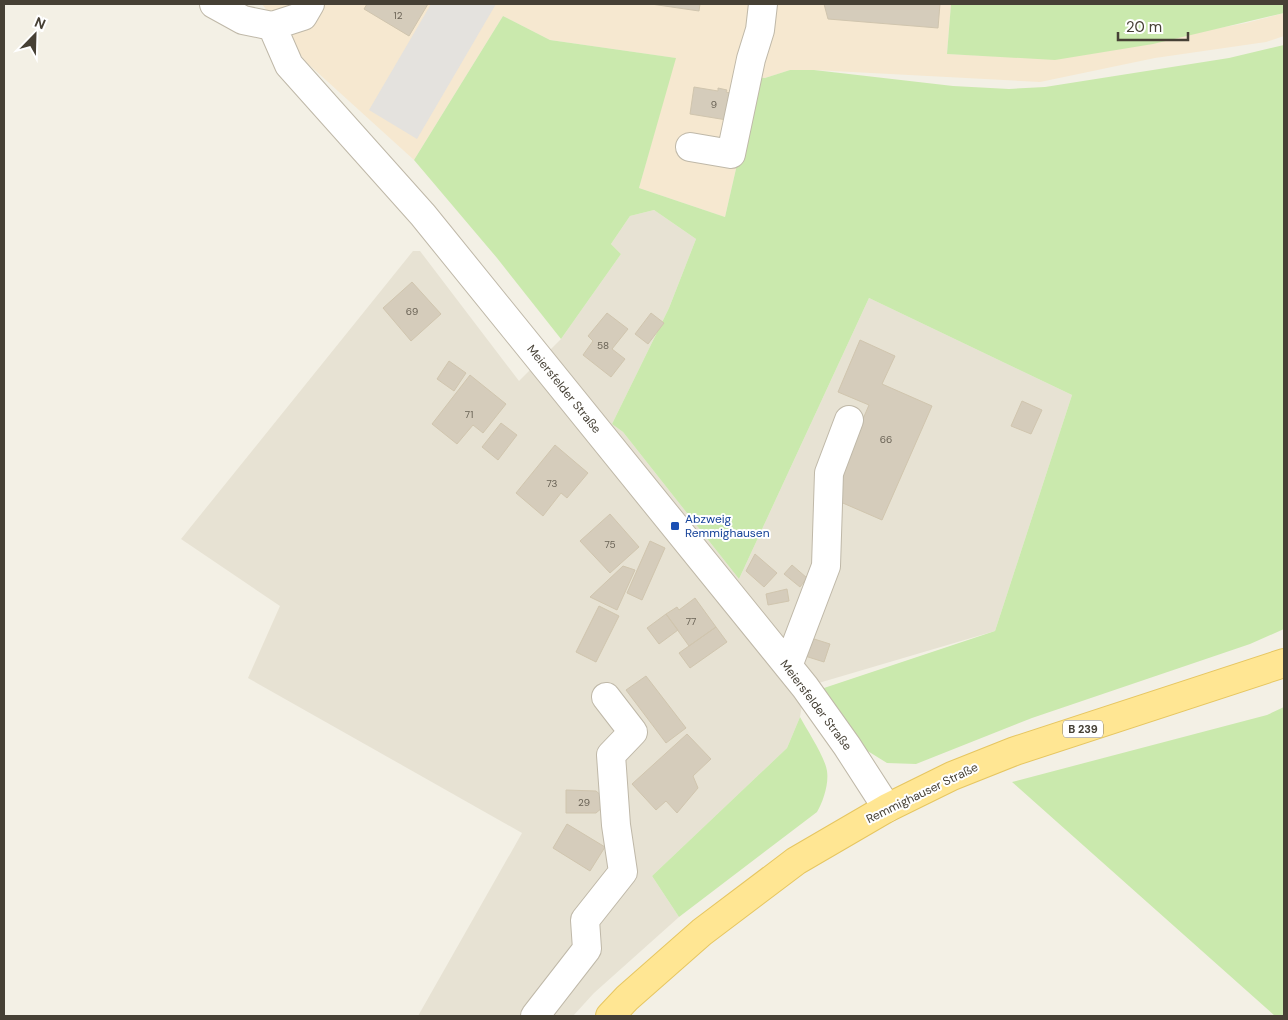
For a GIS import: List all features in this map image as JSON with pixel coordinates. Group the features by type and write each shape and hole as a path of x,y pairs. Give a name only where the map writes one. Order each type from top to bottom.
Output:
{"main road":[{"name":"Remmighauser Straße","path":"610,1016 627,998 702,932 796,861 887,808 952,776 1015,750 1284,663"}],"street":[{"path":"214,4 243,20 272,26 302,16 310,4"},
{"path":"690,148 731,154 762,17"},
{"name":"Meiersfelder Straße","path":"272,26 289,65 423,215 805,687 847,746 887,808"},
{"path":"788,666 826,566 828,473 850,420"},
{"path":"535,1016 587,949 585,920 624,872 616,826 611,755 633,732 606,697"}],"shaded area":[{"path":"262,4 951,4 947,54 1054,59 1246,23 1284,13 1284,36 1266,42 1155,58 1040,82 814,70 790,70 765,78 757,77 725,217 639,188 675,58 550,40 503,16 414,160 306,62"},
{"path":"431,4 496,4 417,139 369,110"},
{"path":"654,210 696,239 669,308 612,424 623,432 739,579 869,298 1072,395 995,631 805,687 800,717 787,748 652,876 679,917 594,993 573,1016 418,1016 522,833 248,678 280,606 181,539 413,251 420,251 519,381 561,339 621,254 611,244 630,216"}],"green space":[{"path":"951,4 1284,4 1284,13 1153,44 1055,60 947,54"},
{"path":"503,16 550,40 676,58 639,188 725,217 757,77 765,78 790,70 814,70 953,86 1009,89 1045,87 1229,58 1284,45 1284,629 1250,644 1032,718 916,764 887,763 866,750 818,690 995,631 1072,395 869,298 739,579 623,432 612,424 669,308 696,239 654,210 630,216 611,244 621,254 561,339 497,258 414,160"},
{"path":"1284,707 1284,1016 1275,1016 1012,782 1267,715"},
{"path":"800,717 826,765 827,781 825,793 817,812 679,917 652,876 787,748"}],"building":[{"path":"367,4 428,4 409,36 364,9"},
{"path":"651,4 700,4 699,11"},
{"path":"824,4 940,4 938,28 828,19"},
{"path":"694,87 718,91 718,88 739,95 733,121 690,114"},
{"path":"412,282 441,314 411,341 383,308"},
{"path":"607,313 628,329 612,349 625,359 611,377 583,355 593,341 588,336"},
{"path":"651,313 664,323 648,344 635,334"},
{"path":"860,340 895,356 882,384 932,406 882,520 829,497 869,405 838,392"},
{"path":"449,361 466,373 454,391 437,379"},
{"path":"470,375 506,404 483,433 473,425 457,444 432,424"},
{"path":"1022,401 1042,410 1031,434 1011,426"},
{"path":"501,423 517,435 498,460 482,447"},
{"path":"555,445 588,473 567,498 561,493 543,516 516,493"},
{"path":"610,514 639,547 610,573 580,541"},
{"path":"650,541 665,548 642,600 627,593"},
{"path":"755,554 777,573 764,587 746,571"},
{"path":"792,565 807,578 800,587 784,574"},
{"path":"623,566 635,570 617,610 590,597"},
{"path":"787,589 789,601 768,605 766,594"},
{"path":"695,598 716,627 689,646 666,614 677,607 679,610"},
{"path":"599,606 619,616 596,662 576,652"},
{"path":"666,614 678,630 659,644 647,628"},
{"path":"716,627 727,642 690,668 679,653"},
{"path":"811,638 830,644 824,662 805,656"},
{"path":"646,676 686,728 666,743 626,690"},
{"path":"687,734 711,759 693,776 698,788 677,813 666,801 656,810 632,784"},
{"path":"566,790 596,791 603,797 603,807 596,813 566,813"},
{"path":"567,824 605,847 590,871 553,848"}],"place":[{"name":"Abzweig Remmighausen","path":"675,526"}]}
